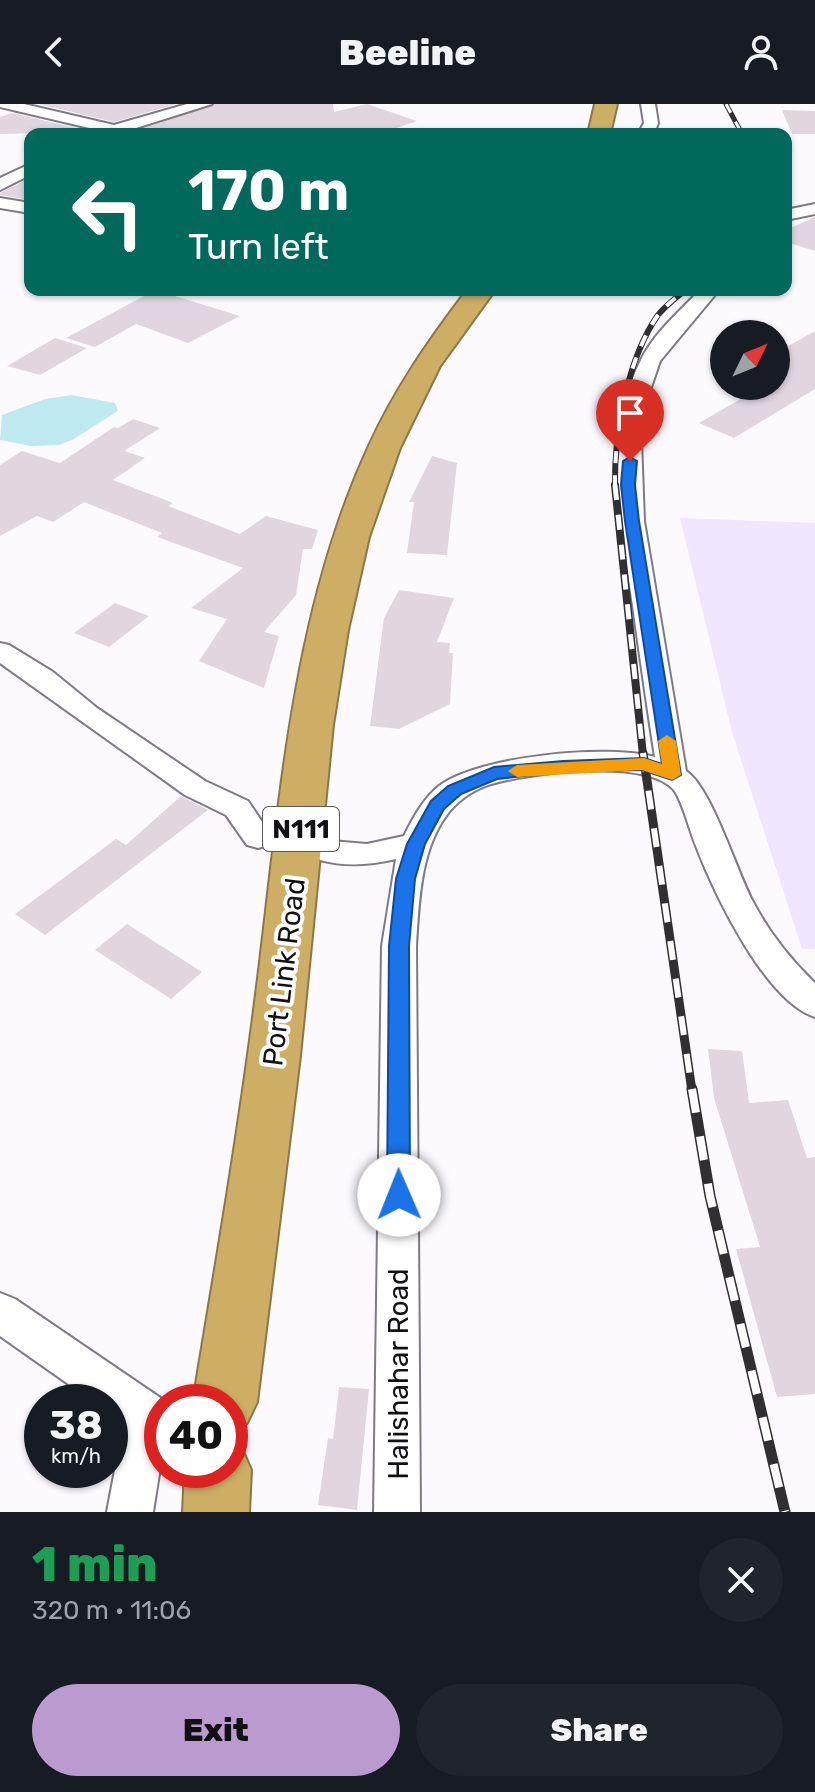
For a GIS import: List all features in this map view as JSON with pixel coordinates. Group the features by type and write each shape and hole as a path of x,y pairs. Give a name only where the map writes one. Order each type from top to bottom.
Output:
{"highway":[{"path":"600,128 606,104"},
{"name":"Port Link Road","path":"228,1384 274,1058 313,722 344,561 371,474 397,415 469,296"},
{"path":"216,1512 217,1488"}],"street":[{"path":"5,104 92,128"},
{"path":"121,128 205,104"},
{"path":"648,104 651,123 649,128"},
{"path":"0,185 24,172"},
{"path":"0,203 24,207"},
{"path":"792,214 815,209"},
{"path":"705,296 651,359 633,414 628,485 632,521 672,775 687,785 729,887 758,942 784,977 815,1004"},
{"path":"0,651 195,788 237,808 258,838"},
{"name":"Halishahar Road","path":"397,1512 399,946 405,879 416,844 437,806 454,790 494,773 563,766 644,764 672,775"},
{"path":"331,852 367,855 416,844"},
{"path":"0,1312 147,1414 130,1512"}],"shaded area":[{"path":"680,518 815,523 815,949 802,949 732,732"}],"water":[{"path":"71,395 115,403 118,411 72,440 58,445 31,446 0,440 2,415 45,399"}],"building":[{"path":"39,104 176,104 114,122"},
{"path":"215,104 333,104 334,112 367,104 417,121 397,128 145,128"},
{"path":"782,110 815,111 815,134 792,134"},
{"path":"13,113 75,128 24,128 24,133 0,134 0,117"},
{"path":"24,181 24,199 0,193"},
{"path":"815,217 815,251 792,244 792,227"},
{"path":"144,296 175,296 240,316 188,343 136,324 95,347 66,338"},
{"path":"815,331 815,389 734,438 699,423 739,400 790,400 790,345"},
{"path":"55,338 87,348 40,375 7,366"},
{"path":"133,419 160,428 124,451 145,458 113,480 173,503 168,506 240,534 266,516 318,530 312,549 303,549 296,595 264,632 279,636 264,688 199,661 227,619 191,608 243,568 157,537 162,533 84,502 53,522 37,516 0,536 0,465 22,451 60,463 114,427 118,428"},
{"path":"432,456 457,463 447,555 407,553 414,502 409,502"},
{"path":"399,590 454,598 437,642 450,643 449,653 453,653 450,704 399,729 370,726 384,618"},
{"path":"115,603 149,616 109,647 74,633"},
{"path":"181,796 208,810 45,935 15,914 116,839 126,845"},
{"path":"127,924 202,972 171,999 95,950"},
{"path":"708,1049 742,1051 749,1103 788,1100 807,1158 815,1157 815,1394 777,1397 736,1249 760,1247 714,1098"},
{"path":"339,1387 369,1389 357,1510 318,1505 328,1438 333,1439"}],"railway":[{"path":"726,104 739,128"},
{"path":"615,485 624,398 638,353 658,315 678,296"},
{"path":"615,485 643,755"},
{"path":"643,753 692,1091"},
{"path":"692,1089 710,1196 785,1512"}],"slow traffic":[{"path":"517,771 563,766 644,764 672,775 667,741"}],"route":[{"path":"399,1195 399,946 405,879 416,844 437,806 454,790 494,773 563,766 644,764 672,775 632,521 628,485 630,461"}]}
